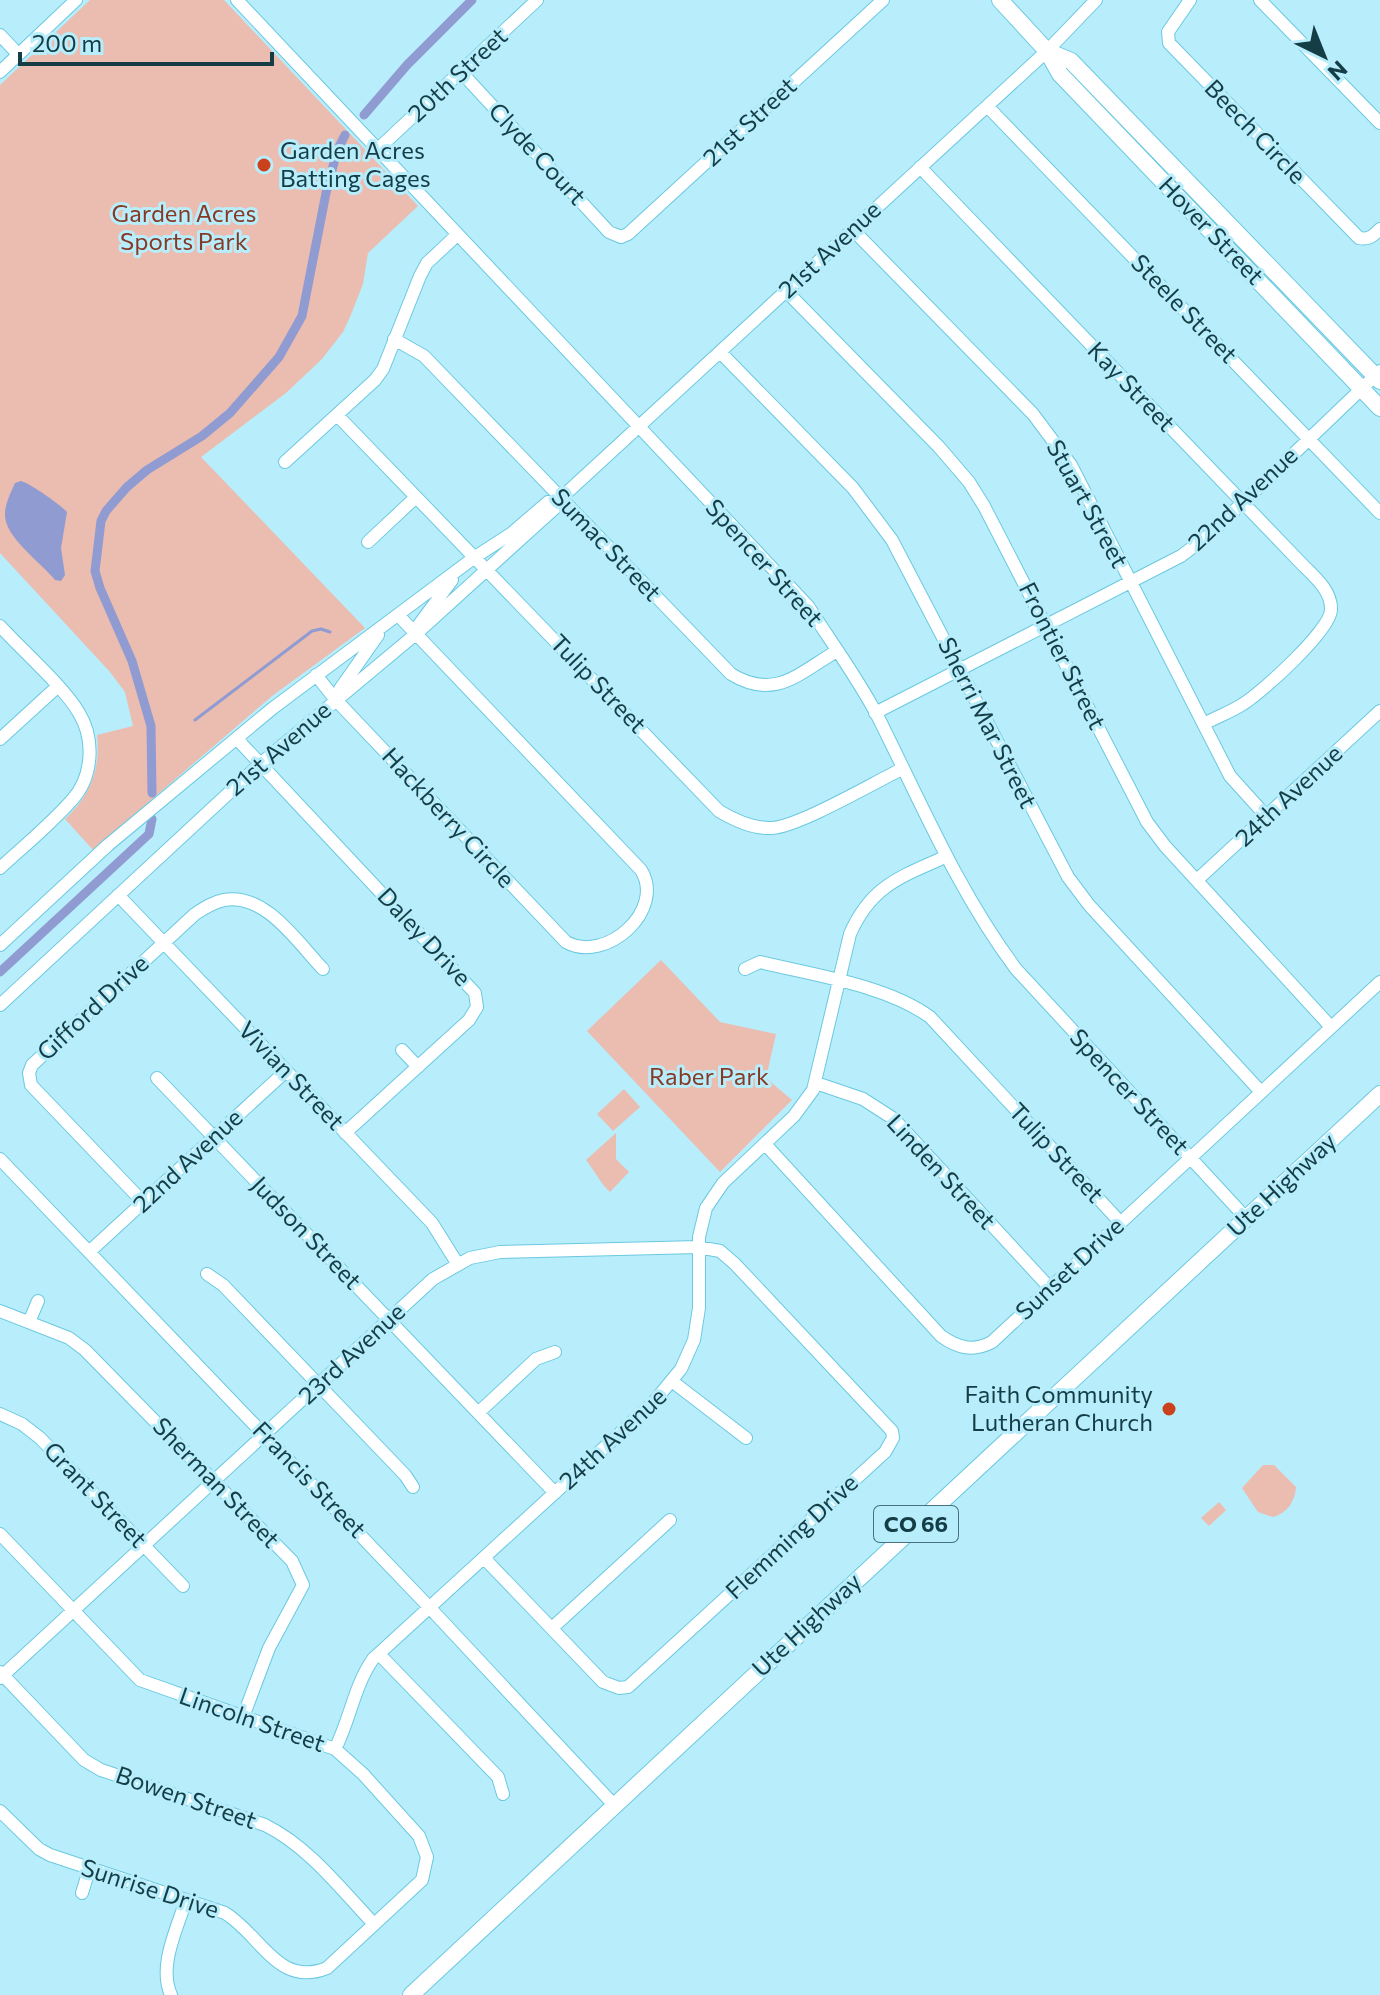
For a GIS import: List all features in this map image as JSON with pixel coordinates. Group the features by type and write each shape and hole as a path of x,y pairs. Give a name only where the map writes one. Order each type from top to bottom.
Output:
{"main road":[{"name":"Hover Street","path":"1000,0 1047,51 1060,74 1380,408"},
{"name":"Hover Street","path":"1047,51 1071,61 1378,376"},
{"name":"Ute Highway","path":"411,1995 1380,1094"}],"street":[{"path":"0,72 76,0"},
{"name":"Spencer Street","path":"237,0 808,606 875,713 945,857 993,939 1016,969 1246,1218"},
{"name":"20th Street","path":"378,149 537,0"},
{"name":"21st Street","path":"615,235 621,237 628,234 883,0"},
{"name":"21st Avenue","path":"0,945 108,845 316,675 461,568 481,563 556,507 561,498 1047,51 1096,0"},
{"name":"Beech Circle","path":"1190,0 1168,32 1169,43 1359,238 1366,240 1380,229"},
{"path":"1260,0 1380,123"},
{"path":"0,35 18,54"},
{"name":"Clyde Court","path":"461,72 615,235"},
{"name":"Steele Street","path":"987,106 1380,513"},
{"name":"Kay Street","path":"920,167 1324,588 1333,615 1321,633 1260,691 1242,705 1204,724"},
{"name":"Stuart Street","path":"853,230 1033,414 1053,439 1071,465 1230,776 1267,817"},
{"path":"285,462 375,380 383,369 427,263 457,235"},
{"name":"Frontier Street","path":"786,291 939,447 969,482 1147,822 1165,846 1331,1027"},
{"name":"Sumac Street","path":"394,339 424,356 722,666 745,682 768,687 781,684 837,651"},
{"name":"Sherri Mar Street","path":"720,352 871,509 892,540 1068,877 1089,905 1261,1092"},
{"name":"22nd Avenue","path":"875,713 1181,556 1209,535 1378,376"},
{"name":"Tulip Street","path":"337,415 719,811 734,820 759,827 789,825 902,769"},
{"path":"368,542 416,497"},
{"name":"21st Avenue","path":"0,1005 260,764 451,603 481,563 512,533 548,502 561,498"},
{"path":"417,633 420,623 461,568"},
{"path":"335,699 370,645 394,618"},
{"name":"Hackberry Circle","path":"316,675 335,699 566,942 588,955 610,943 640,915 654,893 641,870 417,633 394,618"},
{"path":"0,626 78,711 84,722 90,757 85,778 73,799 0,868"},
{"path":"0,739 57,687"},
{"name":"24th Avenue","path":"1197,880 1380,711"},
{"name":"Daley Drive","path":"237,739 483,1001 469,1020 345,1133"},
{"name":"24th Avenue","path":"335,1749 348,1724 361,1677 379,1654 673,1382 688,1355 698,1323 701,1221 714,1195 805,1104 816,1083 850,934 859,914 885,885 945,857"},
{"path":"221,885 223,900 252,902 273,916 323,969"},
{"name":"Vivian Street","path":"118,895 432,1223 457,1263"},
{"name":"Gifford Drive","path":"143,1202 31,1085 24,1073 195,914 223,900"},
{"name":"Tulip Street","path":"745,969 760,962 891,994 912,1003 930,1017 1120,1222"},
{"name":"Sunset Drive","path":"765,1144 941,1336 951,1343 972,1349 992,1342 1380,982"},
{"path":"402,1050 418,1067"},
{"name":"22nd Avenue","path":"89,1252 286,1071"},
{"name":"Judson Street","path":"157,1078 555,1493"},
{"name":"Linden Street","path":"816,1083 863,1099 894,1119 1049,1287"},
{"name":"Francis Street","path":"0,1159 265,1434 614,1805"},
{"name":"23rd Avenue","path":"1,1675 433,1279 457,1263 500,1252 698,1247"},
{"name":"Flemming Drive","path":"484,1558 603,1682 619,1694 898,1438 735,1264 720,1251 698,1247"},
{"path":"207,1274 223,1285 413,1487"},
{"path":"29,1322 38,1301"},
{"name":"Sherman Street","path":"0,1311 69,1338 85,1350 292,1561 303,1585 266,1655 243,1717"},
{"path":"478,1413 536,1359 555,1352"},
{"path":"673,1382 746,1438"},
{"name":"Grant Street","path":"0,1414 22,1424 40,1438 183,1586"},
{"path":"552,1628 670,1520"},
{"name":"Lincoln Street","path":"0,1534 140,1680 335,1749 363,1774 419,1836 427,1857 422,1880 373,1923"},
{"path":"379,1654 498,1777 503,1794"},
{"name":"Bowen Street","path":"1,1675 84,1760 101,1770 284,1834 373,1923"},
{"name":"Sunrise Drive","path":"0,1811 39,1849 89,1870 225,1913 238,1921 276,1962 302,1974 327,1968 373,1923"},
{"path":"82,1893 89,1870"},
{"path":"171,1995 166,1978 167,1964 186,1900"}],"green space":[{"name":"Garden Acres Sports Park","path":"90,0 224,0 418,206 368,253 363,284 350,317 343,332 322,359 286,393 201,457 365,628 272,696 93,850 65,819 81,801 92,781 97,759 97,735 133,726 125,692 0,553 0,85"},
{"name":"Raber Park","path":"661,960 720,1022 776,1034 766,1078 792,1100 720,1172 587,1031"},
{"path":"624,1089 640,1107 613,1131 597,1114"},
{"path":"616,1133 616,1159 629,1172 610,1192 586,1160"},
{"path":"1263,1465 1274,1465 1296,1487 1289,1506 1273,1517 1258,1512 1242,1488"},
{"path":"1219,1502 1226,1510 1209,1526 1201,1518"}],"water":[{"path":"21,481 67,512 61,548 65,575 61,581 55,580 25,549 6,523 8,498 15,483"}],"waterway":[{"path":"364,115 407,65 472,0"},
{"path":"152,793 151,726 132,661 95,571 101,521 127,487 147,470 202,436 230,413 279,357 302,316 326,193 337,151 345,135"},
{"path":"195,720 312,631 321,629 330,632"},
{"path":"0,972 149,834 152,819"}],"place":[{"name":"Garden Acres Batting Cages","path":"264,165"},
{"name":"Faith Community Lutheran Church","path":"1169,1409"}]}
